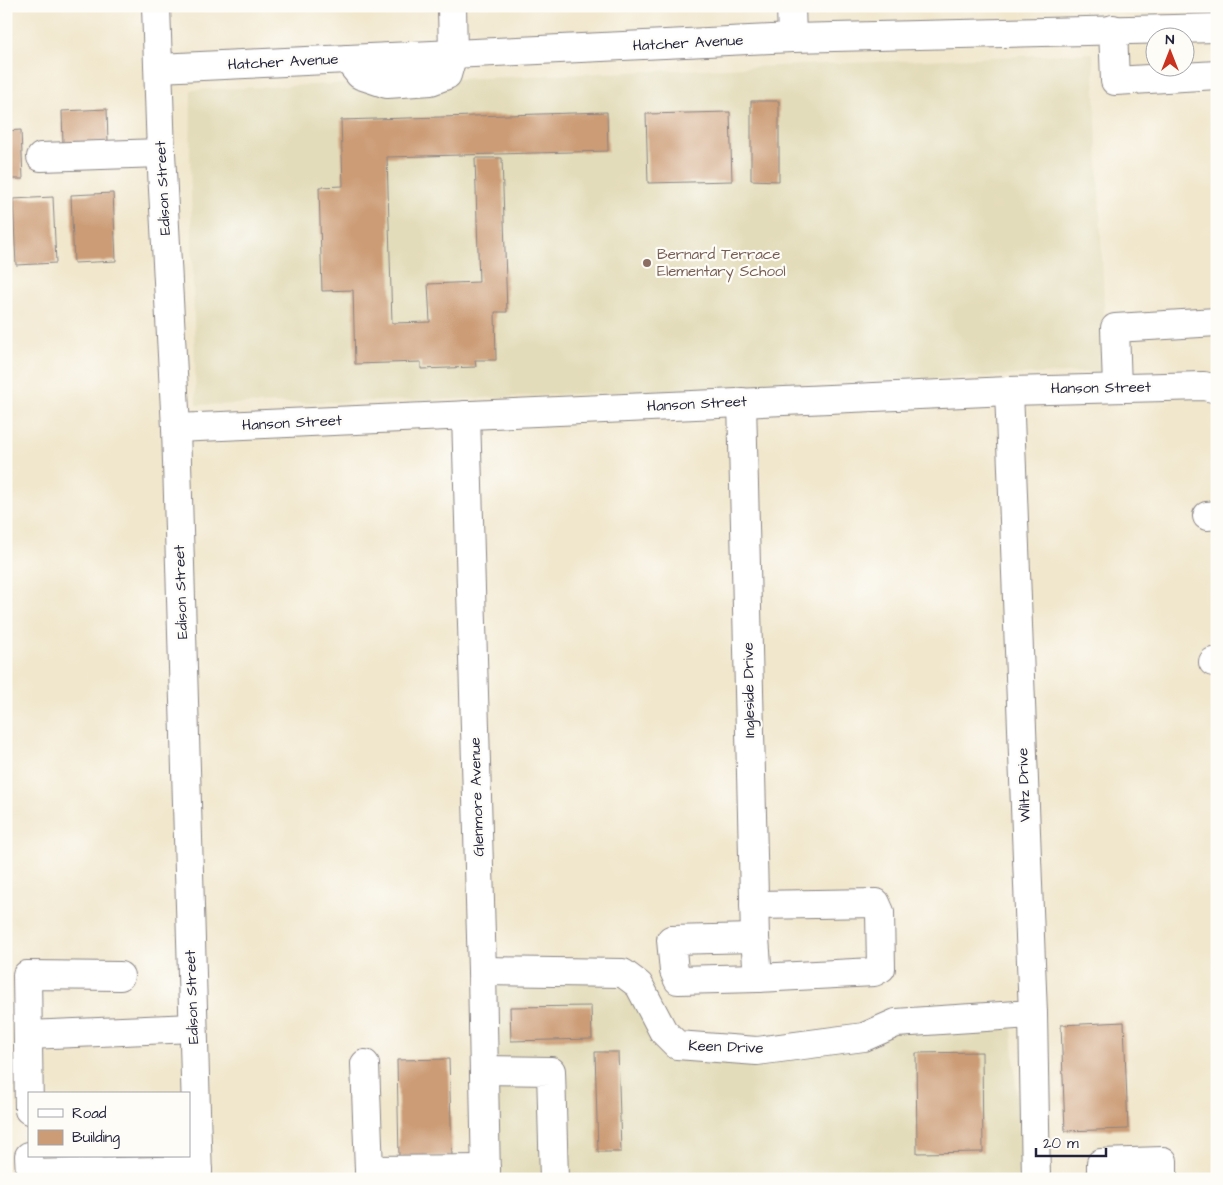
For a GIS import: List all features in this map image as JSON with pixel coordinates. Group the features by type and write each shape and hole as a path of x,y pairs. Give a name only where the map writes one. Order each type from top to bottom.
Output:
{"street":[{"name":"Edison Street","path":"156,6 161,153 176,428 198,1174"},
{"path":"452,6 453,54"},
{"path":"791,6 792,38"},
{"name":"Hatcher Avenue","path":"159,68 1125,22 1217,28"},
{"path":"1125,22 1115,81 1217,75"},
{"path":"41,156 161,153"},
{"path":"1117,388 1115,328 1217,322"},
{"name":"Hanson Street","path":"176,428 1009,391 1204,386 1217,389"},
{"name":"Wiltz Drive","path":"1009,391 1033,1014 1036,1179"},
{"name":"Ingleside Drive","path":"742,402 754,905 758,978"},
{"name":"Glenmore Avenue","path":"466,416 486,1174"},
{"path":"754,905 876,903 880,912 881,968 874,972 678,980 674,971 671,940 755,938"},
{"name":"Keen Drive","path":"482,971 623,973 639,985 663,1031 677,1045 757,1051 864,1037 896,1023 1033,1014"},
{"path":"29,1092 27,975 120,976"},
{"path":"28,1035 193,1028"},
{"path":"365,1064 369,1174 486,1174"},
{"path":"484,1070 551,1071 554,1179"},
{"path":"1100,1179 1100,1163 1163,1161 1163,1179"},
{"path":"30,1170 198,1174"}],"shaded area":[{"name":"Bernard Terrace Elementary School","path":"1093,53 1107,371 461,399 196,405 190,154 191,90"},
{"path":"482,971 623,973 677,1045 1011,1016 1022,1171 1016,1179 499,1179"}],"building":[{"path":"751,101 779,101 779,181 751,180"},
{"path":"107,109 108,142 63,144 62,111"},
{"path":"607,112 608,151 387,157 392,323 430,322 428,284 479,282 475,158 502,158 507,312 495,312 496,360 475,360 476,367 421,369 421,362 355,364 353,290 322,291 319,187 343,186 341,120"},
{"path":"730,112 732,181 648,183 646,114"},
{"path":"21,130 23,179 6,179 6,131"},
{"path":"113,193 116,261 74,263 71,195"},
{"path":"53,197 56,263 16,265 13,199"},
{"path":"591,1006 592,1039 511,1041 510,1007"},
{"path":"1124,1022 1128,1129 1065,1131 1061,1025"},
{"path":"595,1052 618,1052 621,1152 598,1152"},
{"path":"982,1052 983,1152 917,1153 916,1053"},
{"path":"449,1059 452,1156 399,1157 397,1060"}],"place":[{"name":"Bernard Terrace Elementary School","path":"647,263"}]}
